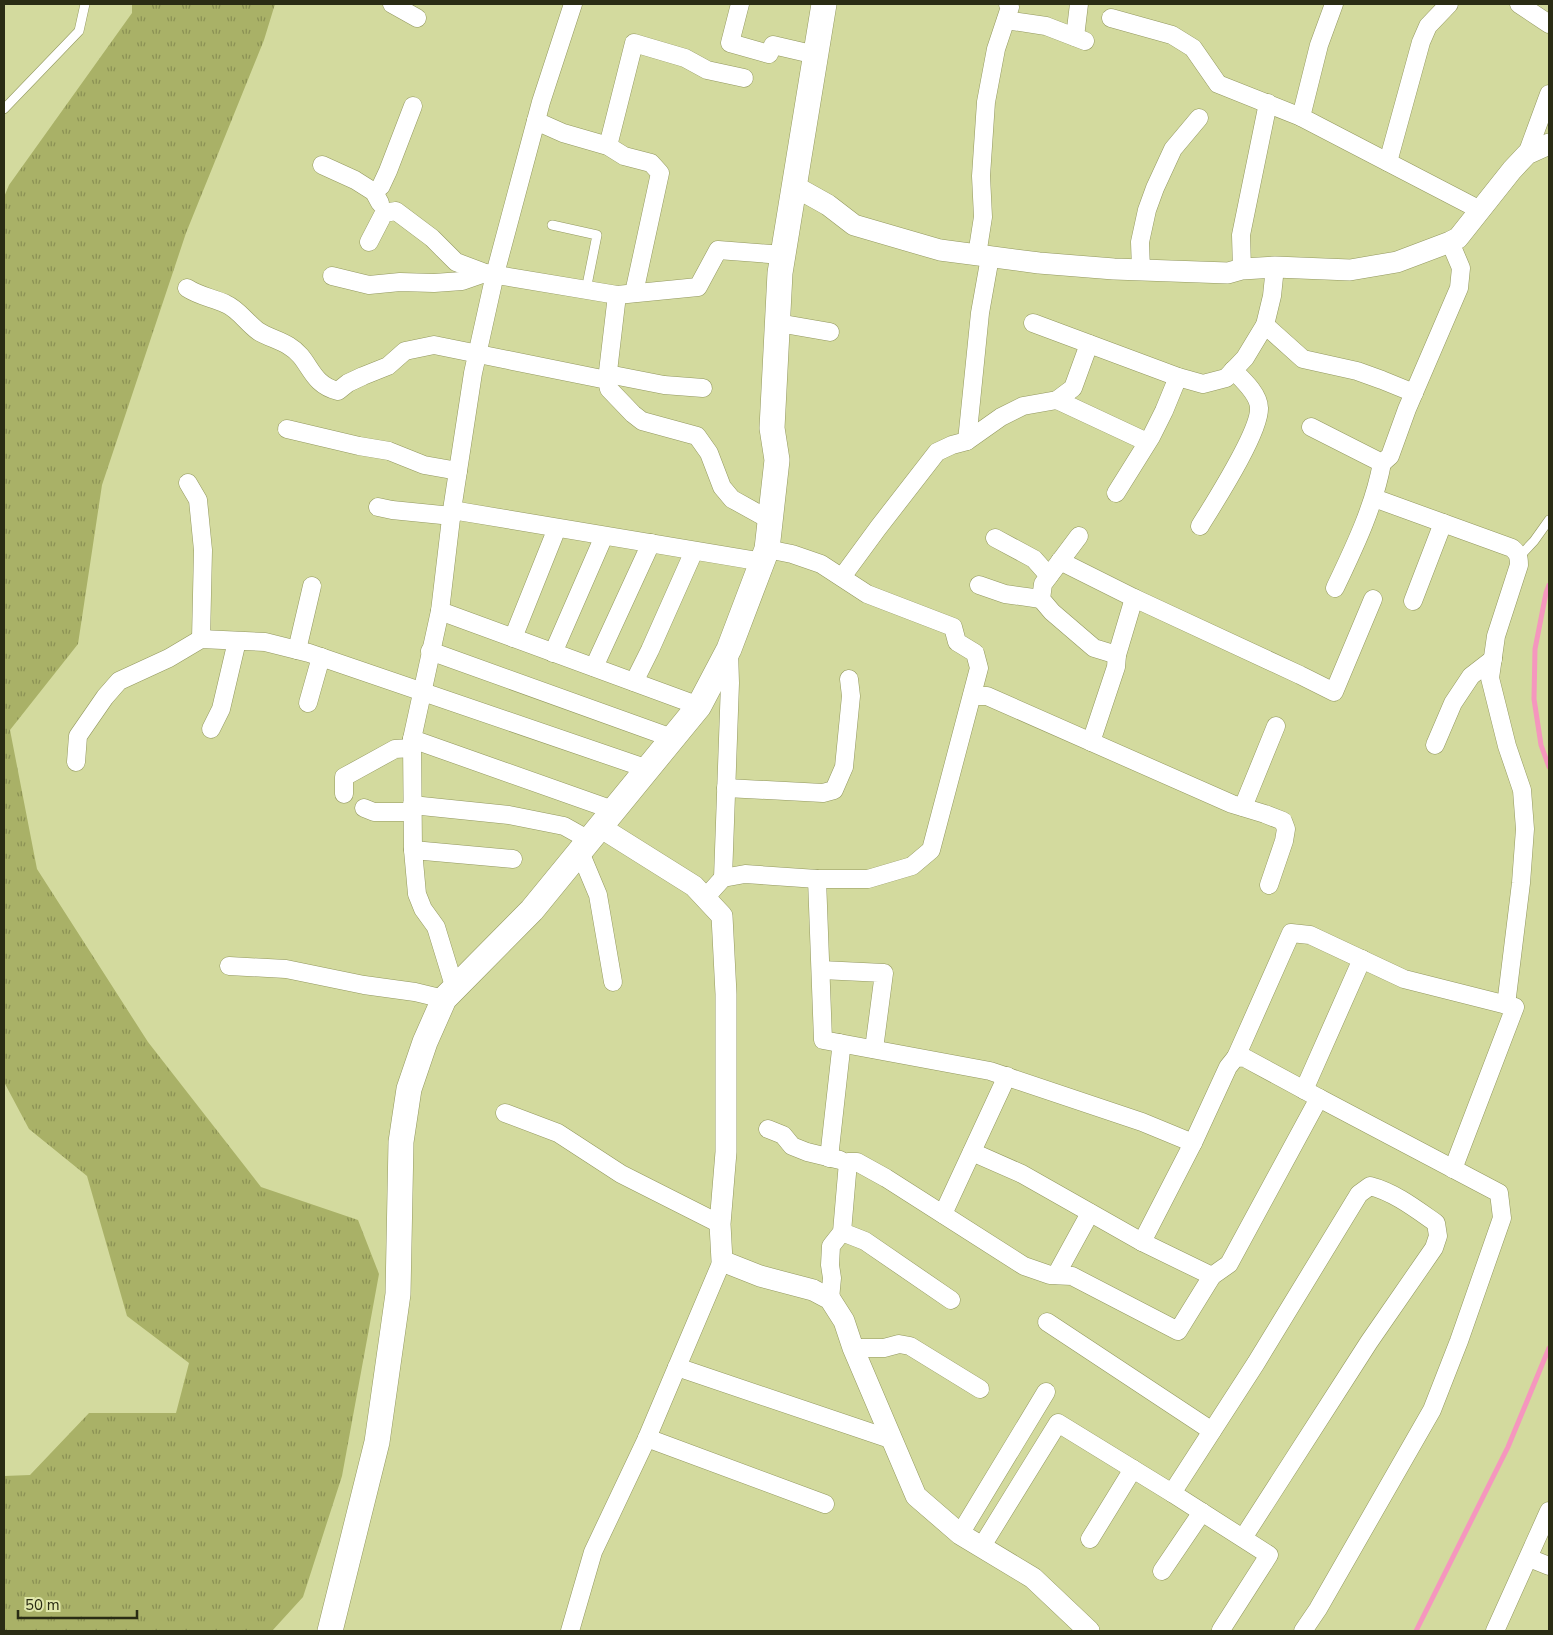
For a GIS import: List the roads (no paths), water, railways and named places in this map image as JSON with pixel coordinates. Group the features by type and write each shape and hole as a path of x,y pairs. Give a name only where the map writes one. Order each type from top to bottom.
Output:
{"main road":[{"path":"330,1631 377,1442 398,1294 401,1142 409,1089 425,1042 450,994 532,910 699,706 729,649 765,556 777,460 772,428 780,272 824,4"}],"street":[{"path":"392,4 417,18"},
{"path":"228,966 286,970 364,985 415,992 450,994 436,927 422,909 416,894 412,850 412,743 440,611 458,471 490,274 573,4"},
{"path":"740,4 730,44 769,54 773,45 816,56"},
{"path":"967,441 980,313 983,256 981,176 986,102 996,49 1007,12 1080,39 1079,4"},
{"path":"1301,117 1319,45 1334,4"},
{"path":"1388,162 1421,42 1428,26 1450,4"},
{"path":"1518,4 1549,24"},
{"path":"1111,18 1172,35 1193,48 1218,84 1301,117 1480,210"},
{"path":"608,146 634,43 685,58 707,70 744,78"},
{"path":"1528,154 1549,94"},
{"path":"1242,269 1241,236 1268,103"},
{"path":"374,192 381,186 388,171 412,106"},
{"path":"1140,270 1140,242 1147,210 1155,188 1173,149 1199,118"},
{"path":"536,121 563,133 608,146 624,156 651,163 660,173 634,293"},
{"path":"794,186 828,205 854,225 940,250 1039,264 1140,270 1228,273 1242,269 1275,267 1350,270 1397,262 1458,238 1512,170 1528,154 1549,144"},
{"path":"322,165 355,180 374,192 384,213"},
{"path":"384,213 396,211 432,238 456,262 490,274 617,295 698,287 718,250 783,255"},
{"path":"369,242 384,213"},
{"path":"1336,588 1374,498 1382,463 1390,456 1414,393 1459,288 1461,268 1450,242"},
{"path":"1033,323 1178,377 1203,384 1226,378 1245,358 1265,325 1272,296 1275,267"},
{"path":"332,276 369,285 400,282 434,283 462,281 490,274"},
{"path":"187,288 198,295 228,304 258,331 289,346 303,359 317,380 328,388 338,391 348,383 388,366 404,351 434,345 607,377 703,388"},
{"path":"617,295 607,377 609,389 642,421 697,436 709,453 722,487 732,500 770,520"},
{"path":"778,323 830,332"},
{"path":"1265,325 1303,359 1357,371 1414,393"},
{"path":"842,577 937,452 967,441 1001,417 1023,406 1057,400 1073,388 1089,344"},
{"path":"1200,526 1254,430 1259,408 1252,390 1233,370"},
{"path":"1116,493 1164,411 1178,377"},
{"path":"1057,400 1147,442"},
{"path":"1311,427 1382,463"},
{"path":"286,429 358,446 389,451 424,465 458,471"},
{"path":"188,483 198,500 202,542 202,639"},
{"path":"1374,498 1512,548 1519,558 1519,565 1496,636 1490,678 1507,746 1522,790 1525,830 1521,884 1506,1005"},
{"path":"378,507 452,513 694,551 765,556 792,554 821,564 867,594 953,627 957,642 975,654 979,668 931,850 912,866 868,879 817,879 745,874 723,878 705,898"},
{"path":"1413,601 1443,523"},
{"path":"514,638 557,528"},
{"path":"553,652 604,536"},
{"path":"1041,599 1043,584 1079,536"},
{"path":"995,538 1034,559 1049,576"},
{"path":"594,667 650,544"},
{"path":"634,682 694,551"},
{"path":"1060,562 1300,674 1334,692 1373,599"},
{"path":"979,585 1005,594 1041,599 1052,612 1094,648 1117,654"},
{"path":"297,650 312,586"},
{"path":"1091,742 1116,667 1117,654 1134,598"},
{"path":"440,611 699,706"},
{"path":"76,762 78,736 105,697 119,682 169,658 202,639 265,642 297,650 648,768"},
{"path":"211,729 221,709 237,640"},
{"path":"723,878 730,682 729,649"},
{"path":"430,651 672,738"},
{"path":"308,703 321,657"},
{"path":"1435,745 1453,702 1471,676 1493,659"},
{"path":"726,788 823,793 834,790 844,767 851,696 849,679"},
{"path":"972,696 986,696 1232,804 1283,821 1286,829 1284,841 1269,885"},
{"path":"1243,807 1276,726"},
{"path":"344,794 344,777 395,749 412,743 595,833 694,886 722,916 725,984 726,1152 720,1224 722,1261 647,1438 593,1552 570,1631"},
{"path":"364,808 374,812 412,809 509,815 595,833"},
{"path":"595,833 598,896 613,982"},
{"path":"412,850 513,860"},
{"path":"817,879 823,1040 990,1071 1142,1122 1193,1143"},
{"path":"1142,1242 1193,1143 1228,1067 1236,1058 1291,933 1310,935 1404,979 1515,1007 1453,1169"},
{"path":"768,1129 783,1135 792,1146 829,1158 856,1162 886,1178 1024,1266 1056,1275 1072,1276 1178,1332 1212,1276 1229,1264 1311,1094 1362,959"},
{"path":"820,970 884,973 874,1049"},
{"path":"829,1158 841,1050 838,1043"},
{"path":"1236,1058 1245,1058 1499,1193 1502,1218 1432,1410 1318,1609 1303,1631"},
{"path":"944,1214 1007,1076"},
{"path":"505,1113 558,1133 621,1174 720,1224"},
{"path":"972,1152 1022,1174 1142,1242 1212,1276"},
{"path":"830,1299 832,1278 830,1246 842,1232 848,1162"},
{"path":"1172,1493 1256,1363 1359,1194 1370,1186 1382,1189 1413,1207 1436,1223 1438,1236 1434,1248 1369,1342 1243,1538"},
{"path":"1056,1275 1090,1213"},
{"path":"842,1232 865,1241 951,1300"},
{"path":"722,1261 741,1270 813,1290 830,1299 844,1321 890,1439 916,1496 960,1534 1033,1578 1089,1631"},
{"path":"1047,1322 1212,1431"},
{"path":"853,1348 884,1348 899,1344 910,1346 980,1390"},
{"path":"676,1367 890,1439"},
{"path":"960,1534 1046,1392"},
{"path":"982,1546 1058,1423 1269,1555 1221,1630"},
{"path":"647,1438 824,1504"},
{"path":"1090,1539 1133,1469"},
{"path":"982,1498 1004,1512"},
{"path":"1495,1631 1549,1511"},
{"path":"1162,1571 1202,1512"},
{"path":"1529,1558 1549,1566"}],"lane":[{"path":"4,109 79,31 85,4"},
{"path":"552,225 597,235 586,290"},
{"path":"1519,558 1549,520"}],"waterway":[{"path":"1549,585 1535,649 1534,699 1541,745 1549,767"},
{"path":"1416,1631 1508,1447 1549,1348"}]}
